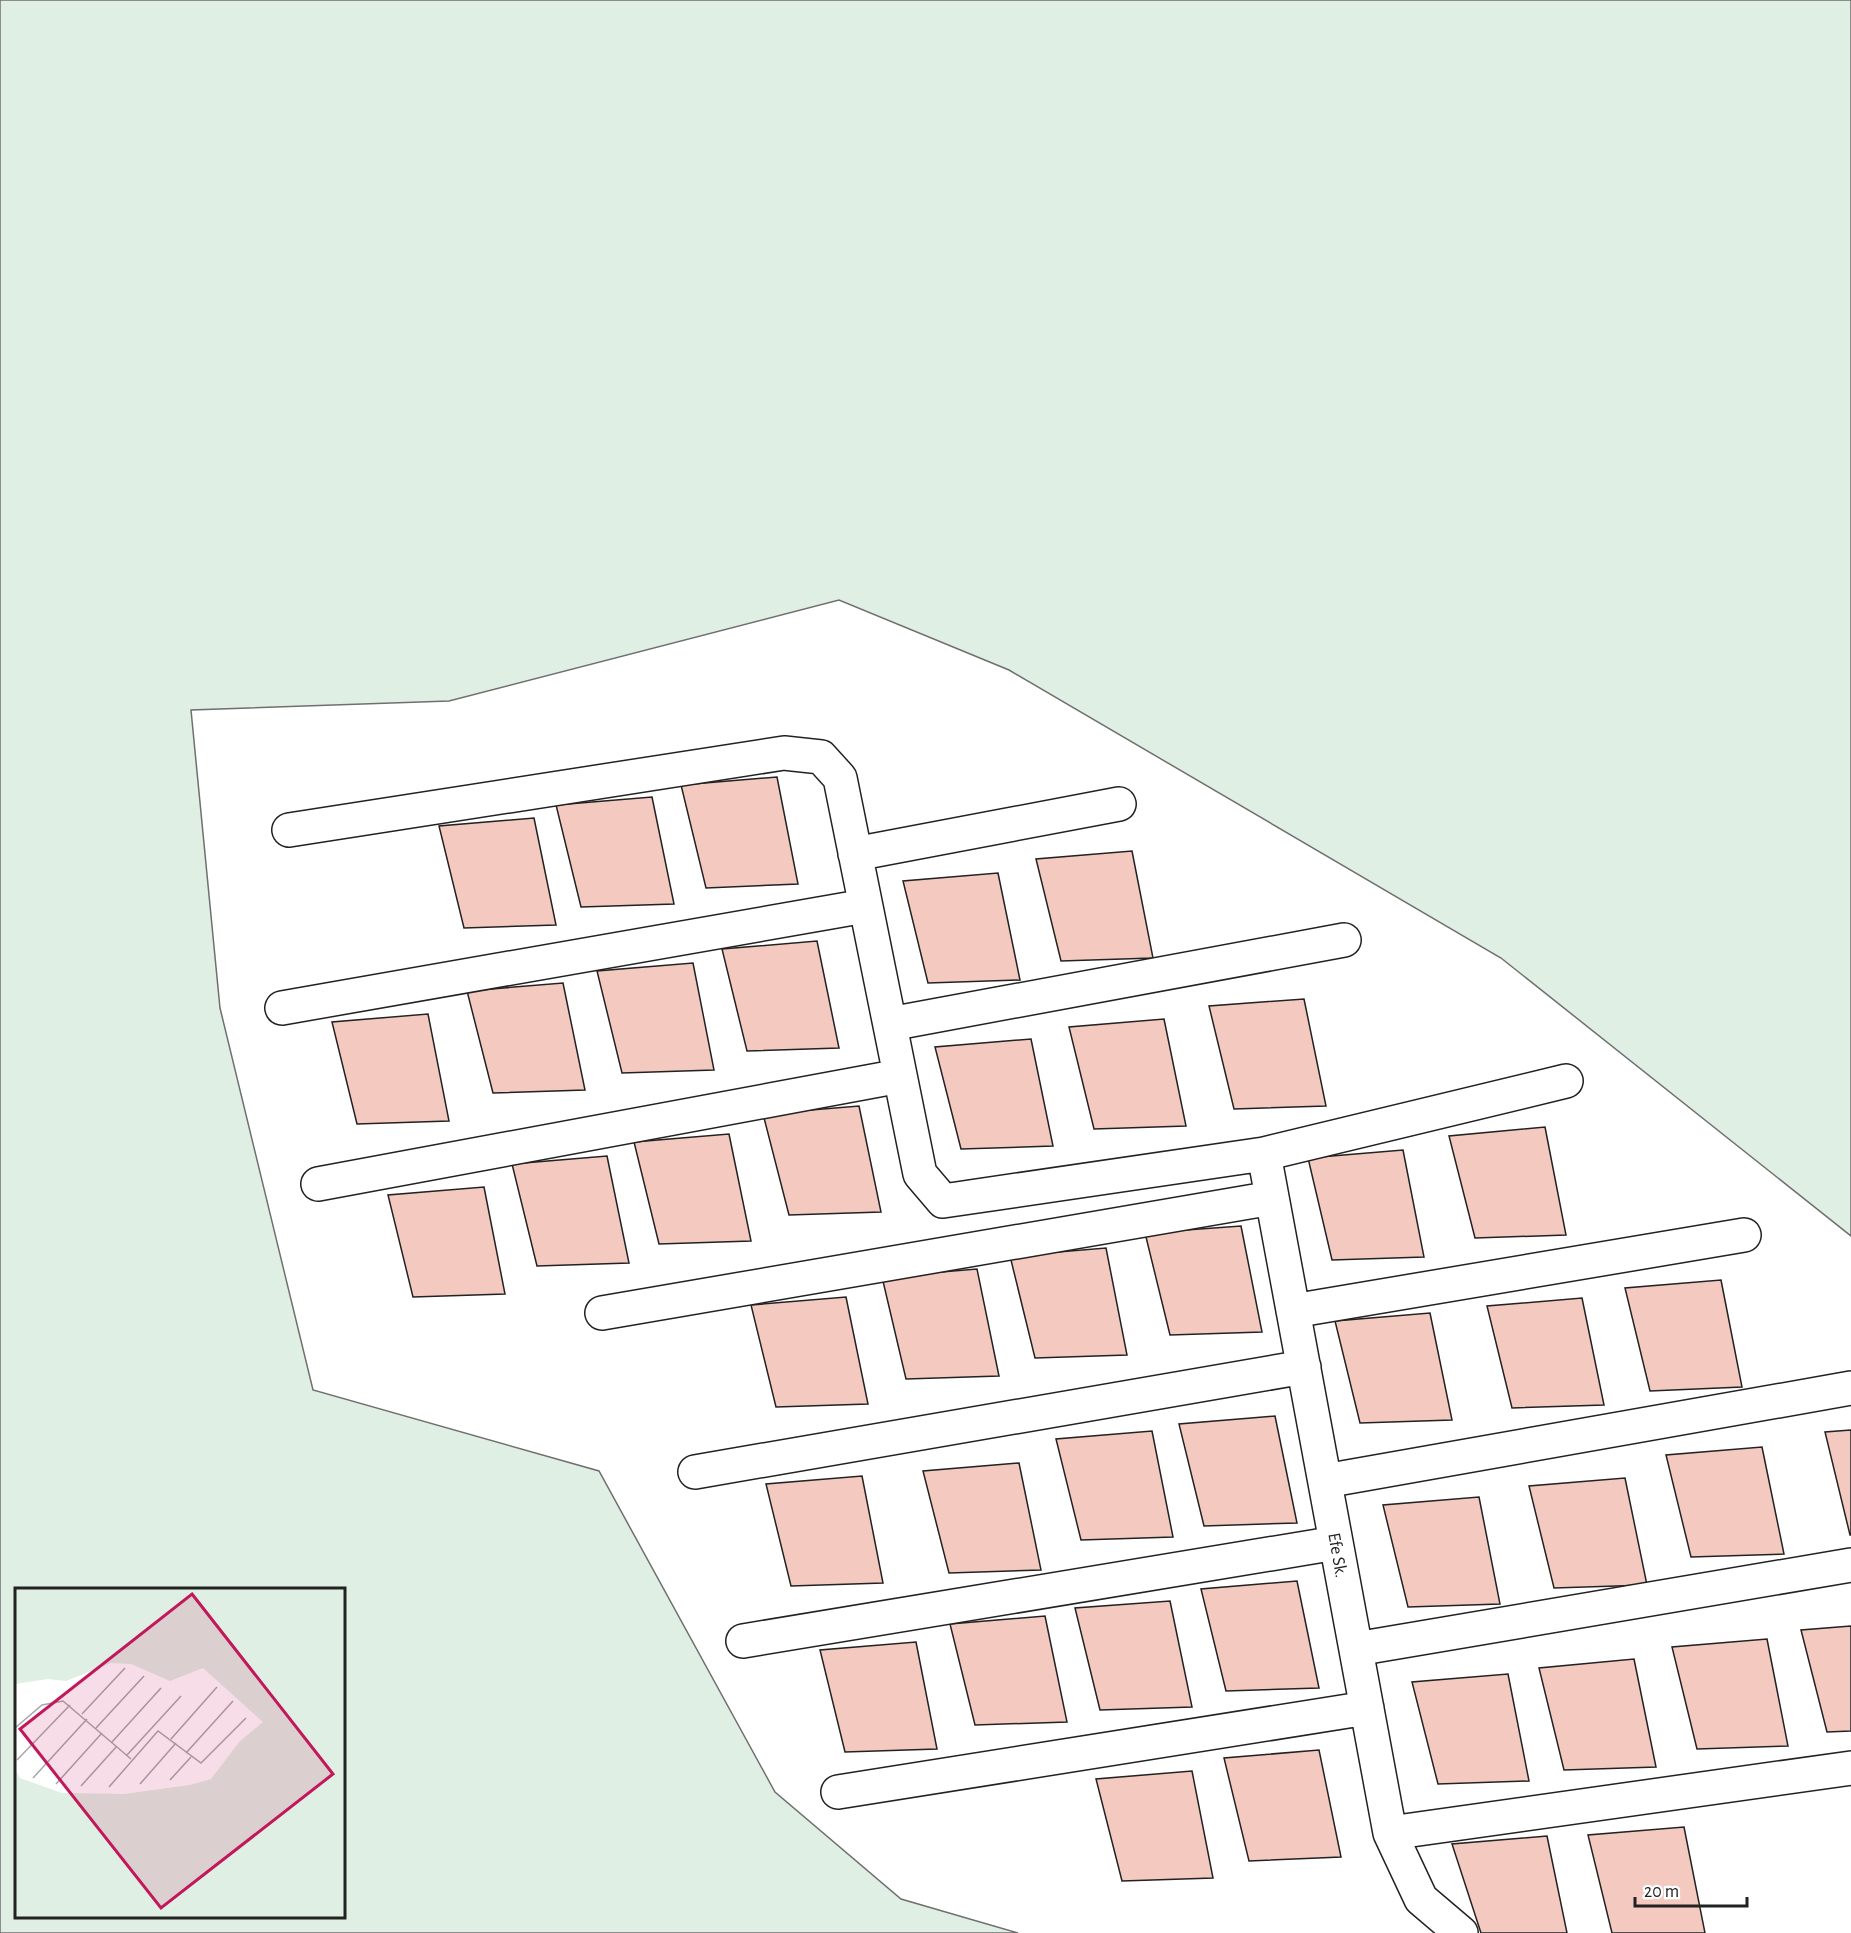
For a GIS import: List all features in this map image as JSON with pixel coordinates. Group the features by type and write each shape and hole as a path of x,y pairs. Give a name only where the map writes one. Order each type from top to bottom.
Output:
{"street":[{"path":"289,830 784,753 821,757 840,778 920,1174 943,1201 1264,1154 1566,1082"},
{"path":"855,854 1119,804"},
{"path":"282,1008 865,906"},
{"path":"890,1024 1344,940"},
{"path":"318,1184 900,1076"},
{"name":"Efe Sk.","path":"1264,1154 1390,1833 1421,1899 1461,1933"},
{"path":"602,1313 1272,1198"},
{"path":"1293,1311 1744,1235"},
{"path":"695,1472 1304,1367"},
{"path":"1325,1481 1851,1388"},
{"path":"743,1641 1336,1543"},
{"path":"1356,1649 1851,1565"},
{"path":"838,1792 1367,1708"},
{"path":"1390,1833 1851,1768"}],"green space":[{"path":"0,0 1851,0 1851,1236 1501,958 1009,670 839,600 449,701 191,710 220,1008 313,1390 599,1471 775,1792 901,1899 1018,1933 0,1933"}],"building":[{"path":"777,777 798,884 706,888 681,785"},
{"path":"652,797 674,904 581,907 556,805"},
{"path":"534,818 556,925 464,928 439,826"},
{"path":"1132,851 1153,958 1061,961 1036,859"},
{"path":"998,873 1020,980 928,983 903,881"},
{"path":"817,941 839,1048 747,1051 722,949"},
{"path":"693,963 714,1070 622,1073 597,971"},
{"path":"563,983 585,1090 493,1093 467,991"},
{"path":"1304,999 1326,1106 1234,1109 1209,1006"},
{"path":"428,1014 449,1121 357,1124 332,1022"},
{"path":"1164,1019 1186,1126 1094,1129 1069,1027"},
{"path":"1031,1039 1053,1146 961,1149 935,1047"},
{"path":"859,1106 881,1212 789,1215 763,1114"},
{"path":"1545,1127 1566,1235 1475,1238 1449,1136"},
{"path":"729,1134 751,1241 659,1244 634,1142"},
{"path":"1403,1150 1424,1257 1332,1260 1308,1158"},
{"path":"607,1156 629,1263 537,1266 512,1164"},
{"path":"484,1187 505,1294 413,1297 388,1195"},
{"path":"1241,1226 1262,1332 1170,1335 1145,1233"},
{"path":"1106,1248 1127,1355 1035,1358 1010,1256"},
{"path":"977,1269 999,1376 906,1379 882,1277"},
{"path":"1721,1280 1742,1387 1650,1391 1625,1288"},
{"path":"846,1297 868,1404 776,1407 751,1305"},
{"path":"1582,1298 1604,1405 1512,1408 1487,1306"},
{"path":"1430,1313 1452,1420 1360,1423 1335,1321"},
{"path":"1275,1416 1297,1523 1204,1526 1179,1424"},
{"path":"1851,1430 1851,1535 1850,1535 1825,1432"},
{"path":"1152,1431 1173,1537 1081,1540 1056,1439"},
{"path":"1762,1447 1784,1554 1691,1557 1666,1455"},
{"path":"1019,1463 1041,1570 949,1573 923,1471"},
{"path":"862,1476 883,1583 791,1586 766,1484"},
{"path":"1625,1478 1647,1585 1554,1588 1529,1486"},
{"path":"1479,1497 1500,1604 1408,1607 1383,1505"},
{"path":"1297,1581 1319,1688 1226,1691 1201,1589"},
{"path":"1170,1601 1192,1707 1100,1710 1075,1608"},
{"path":"1045,1616 1067,1722 975,1725 950,1624"},
{"path":"1851,1626 1851,1731 1827,1732 1801,1630"},
{"path":"1767,1639 1788,1746 1697,1749 1672,1647"},
{"path":"916,1642 937,1749 845,1752 820,1650"},
{"path":"1634,1659 1656,1767 1564,1770 1539,1668"},
{"path":"1508,1674 1529,1781 1438,1784 1412,1682"},
{"path":"1319,1750 1341,1857 1249,1861 1224,1758"},
{"path":"1192,1771 1213,1878 1122,1881 1096,1779"},
{"path":"1684,1827 1705,1933 1612,1933 1588,1835"},
{"path":"1547,1836 1567,1933 1481,1933 1452,1844"}]}
